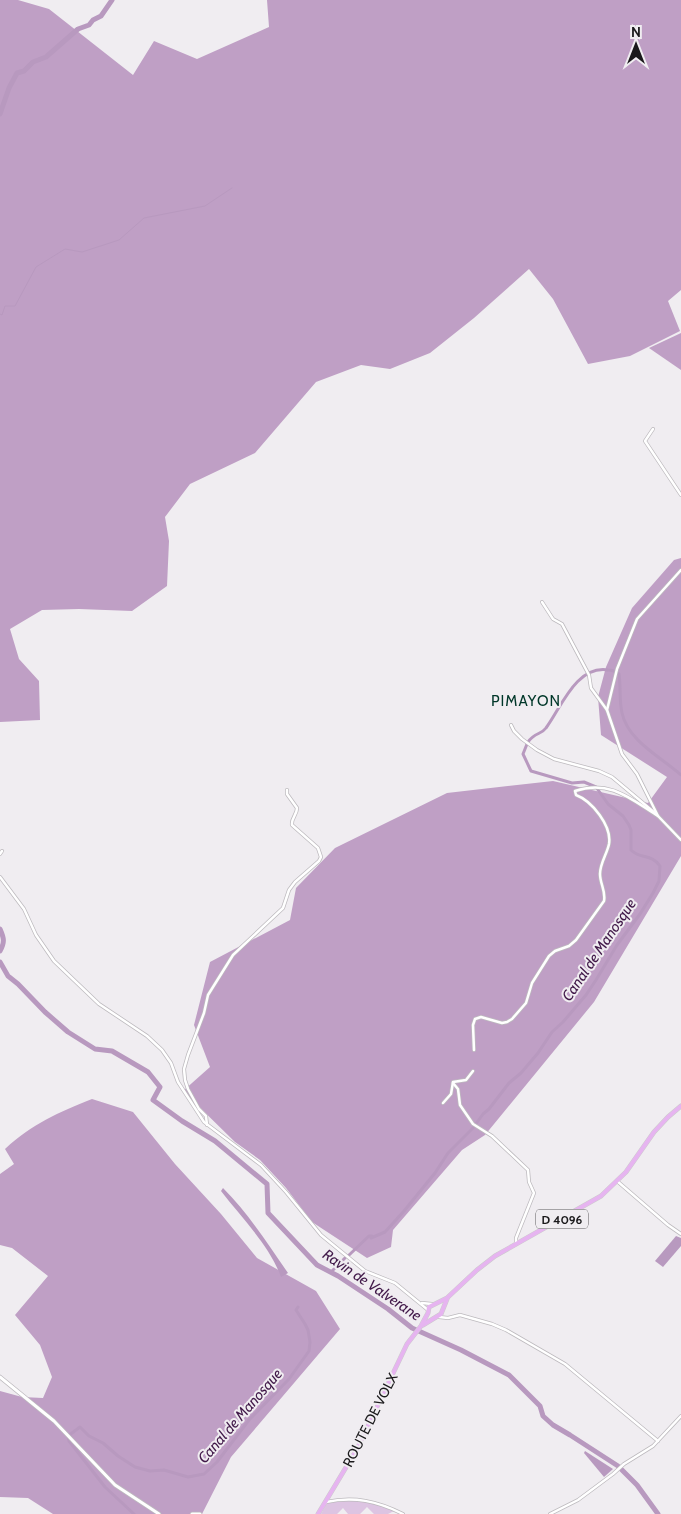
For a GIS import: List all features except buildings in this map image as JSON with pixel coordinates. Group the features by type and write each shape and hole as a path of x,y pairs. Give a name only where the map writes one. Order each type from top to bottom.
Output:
{"main road":[{"name":"D 4096","path":"434,1304 447,1298 489,1260 590,1203 617,1181 662,1124 681,1108"},
{"name":"D 4096","path":"442,1310 447,1298"},
{"path":"434,1304 442,1310 439,1316"},
{"name":"ROUTE DE VOLX","path":"318,1514 357,1449 411,1338 421,1326 434,1304"},
{"path":"428,1312 434,1318"},
{"name":"ROUTE DE VOLX","path":"421,1326 439,1316"}],"street":[{"path":"653,429 645,441 681,494"},
{"path":"607,710 616,670 638,615 657,598 681,570"},
{"path":"543,603 552,619 562,624 588,674 591,688 607,710 622,754 637,774 658,816"},
{"path":"511,725 522,739 554,759 612,777 658,816 681,840"},
{"path":"474,1050 473,1025 475,1019 481,1017 502,1023 512,1019 526,1004 532,983 549,956 555,951 569,946 576,940 603,903 605,896 600,873 609,843 608,832 591,804 574,794 576,790 596,786 605,787 626,796 658,816"},
{"path":"207,1124 206,1117 186,1084 184,1069 204,1013 208,995 233,955 283,908 289,890 321,857 318,848 292,825 292,819 296,814 297,808 287,794 287,790"},
{"path":"0,877 24,909 33,931 54,961 99,1004 147,1036 162,1050 187,1097 207,1124 261,1165 321,1235 365,1271 395,1283 428,1312"},
{"path":"453,1083 466,1080 473,1071"},
{"path":"443,1103 452,1094 453,1083"},
{"path":"453,1083 458,1089 460,1105 474,1125 492,1136 524,1165 529,1172 529,1182 534,1193 516,1238 516,1244"},
{"path":"617,1181 681,1234"},
{"path":"420,1303 434,1304"},
{"path":"442,1310 446,1318"},
{"path":"439,1316 446,1318 460,1315 492,1324 511,1333 564,1364 658,1441"},
{"path":"0,1377 47,1414 115,1485 159,1514"},
{"path":"550,1514 578,1500 624,1464 658,1441 681,1416"},
{"path":"326,1502 348,1498 366,1500 384,1505 403,1514"},
{"path":"192,1514 200,1514"}],"shaded area":[{"path":"0,0 18,0 49,9 133,75 154,41 197,59 269,27 267,0 681,0 681,290 668,301 680,331 630,356 588,364 553,299 529,269 474,318 430,353 390,369 361,365 316,382 255,453 190,484 165,517 169,541 167,586 132,611 42,610 10,629 19,659 39,681 40,720 0,722"},
{"path":"681,333 681,370 649,348"},
{"path":"681,558 681,856 594,1002 485,1135 462,1150 393,1230 391,1247 367,1258 312,1222 286,1188 260,1160 235,1142 183,1091 210,1067 194,1025 210,962 290,920 296,888 335,848 447,793 553,781 648,803 667,777 601,735 598,697 606,667 632,608 674,560"},
{"path":"92,1099 133,1112 175,1164 221,1214 257,1258 316,1291 340,1329 231,1457 202,1514 53,1514 28,1498 0,1497 0,1391 22,1397 43,1398 52,1377 40,1345 15,1315 48,1276 12,1248 0,1245 0,1174 14,1164 5,1149 36,1125"},
{"path":"223,1188 249,1218 288,1273 281,1277 270,1254 221,1191"},
{"path":"676,1236 681,1238 681,1246 663,1267 655,1261"},
{"path":"585,1451 613,1469 604,1477 584,1453"},
{"path":"340,1500 365,1500 394,1511 388,1514 374,1514 367,1507 360,1514 348,1514 343,1508 337,1514 321,1514 327,1503"}],"waterway":[{"name":"Ravin de Valverane","path":"0,114 9,88 17,73 24,71 33,62 46,57 78,29 89,25 93,20 101,16 112,0"},
{"path":"0,314 2,315 5,306 15,306 36,267 65,249 82,252 119,240 144,218 205,206 232,188"},
{"name":"Canal de Manosque","path":"528,742 546,728 578,681 587,674 597,670 613,670 619,674 622,713 625,723 646,748 681,775"},
{"name":"Canal de Manosque","path":"371,1238 385,1232 404,1211 435,1173 448,1153 473,1128 509,1083 521,1073 538,1053 552,1032 586,995 617,945 640,914 659,881 660,866 653,859 638,855 631,850 631,830 629,825 623,816 608,804 596,787 584,782 572,783 531,771 523,754 527,744"},
{"name":"Ravin de Valverane","path":"0,929 3,940 0,951"},
{"name":"Ravin de Valverane","path":"0,962 8,976 68,1032 95,1049 112,1051 148,1072 160,1087 153,1100 182,1121 215,1141 267,1184 268,1213 317,1265 338,1276 388,1309 412,1328 461,1350 509,1375 540,1406 543,1416 553,1425 618,1466"},
{"name":"Canal de Manosque","path":"348,1256 369,1236 372,1236"},
{"name":"Canal de Manosque","path":"331,1272 345,1258"},
{"name":"Canal de Manosque","path":"134,1514 105,1487 69,1441 68,1436 80,1427 89,1436 103,1443 135,1467 150,1471 164,1470 188,1477 204,1474 217,1462 249,1420 289,1379 309,1351 308,1330 296,1310 298,1307"},
{"name":"Ravin de Valverane","path":"622,1470 637,1485 658,1514"}],"district":[{"name":"PIMAYON","path":"526,701"}]}
